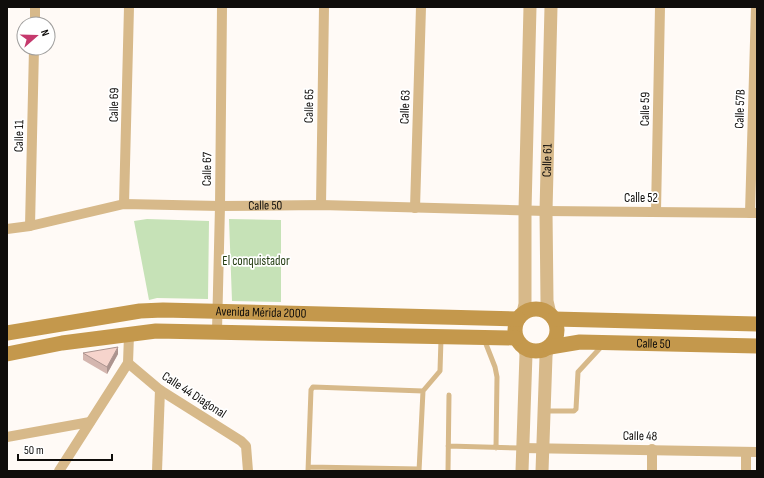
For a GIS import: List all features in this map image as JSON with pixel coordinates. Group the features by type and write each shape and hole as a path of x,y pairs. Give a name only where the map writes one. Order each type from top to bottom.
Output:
{"main road":[{"path":"537,308 544,310 552,316 558,330 557,336 549,348 537,352 530,351 520,343 515,332 520,316 537,308"},
{"name":"Avenida Mérida 2000","path":"7,333 140,311 164,310 520,316"},
{"name":"Calle 50","path":"552,316 757,324"},
{"name":"Avenida Mérida 2000","path":"7,354 62,343 156,331 483,336 520,343"},
{"name":"Calle 50","path":"549,348 580,342 757,346"}],"street":[{"name":"Calle 69","path":"124,204 129,7"},
{"name":"Calle 67","path":"217,331 222,7"},
{"name":"Calle 65","path":"321,205 324,7"},
{"name":"Calle 63","path":"415,208 421,7"},
{"name":"Calle 61","path":"520,316 526,304 525,210 530,7"},
{"name":"Calle 61","path":"551,7 546,211 547,301 552,316"},
{"name":"Calle 59","path":"656,211 660,7"},
{"name":"Calle 57B","path":"753,213 756,7"},
{"name":"Calle 11","path":"30,226 34,56"},
{"name":"Calle 50","path":"7,229 30,226 124,204 220,206 321,205 525,210"},
{"name":"Calle 52","path":"525,210 753,213"},
{"path":"59,471 128,363 129,335"},
{"path":"520,343 526,354 522,471"},
{"path":"542,471 544,411 549,348"},
{"name":"Calle 44 Diagonal","path":"128,363 160,390 241,441 246,446 248,471"},
{"path":"157,471 160,390"},
{"path":"7,437 90,422"},
{"name":"Calle 48","path":"522,448 652,449 757,452"},
{"path":"652,449 652,471"},
{"path":"746,452 746,471"}],"lane":[{"path":"422,391 313,387 311,390 308,469 419,470 422,391 440,371 441,336"},
{"path":"483,336 495,367 497,377 496,448"},
{"path":"544,411 574,411 576,409 578,372 605,343"},
{"path":"448,471 449,395"},
{"path":"448,446 522,448"}],"green space":[{"path":"147,219 209,221 208,299 157,298 149,300 134,221"},
{"name":"El conquistador","path":"229,219 281,220 281,302 232,301"}],"building":[{"path":"118,347 107,367 83,353"}]}
